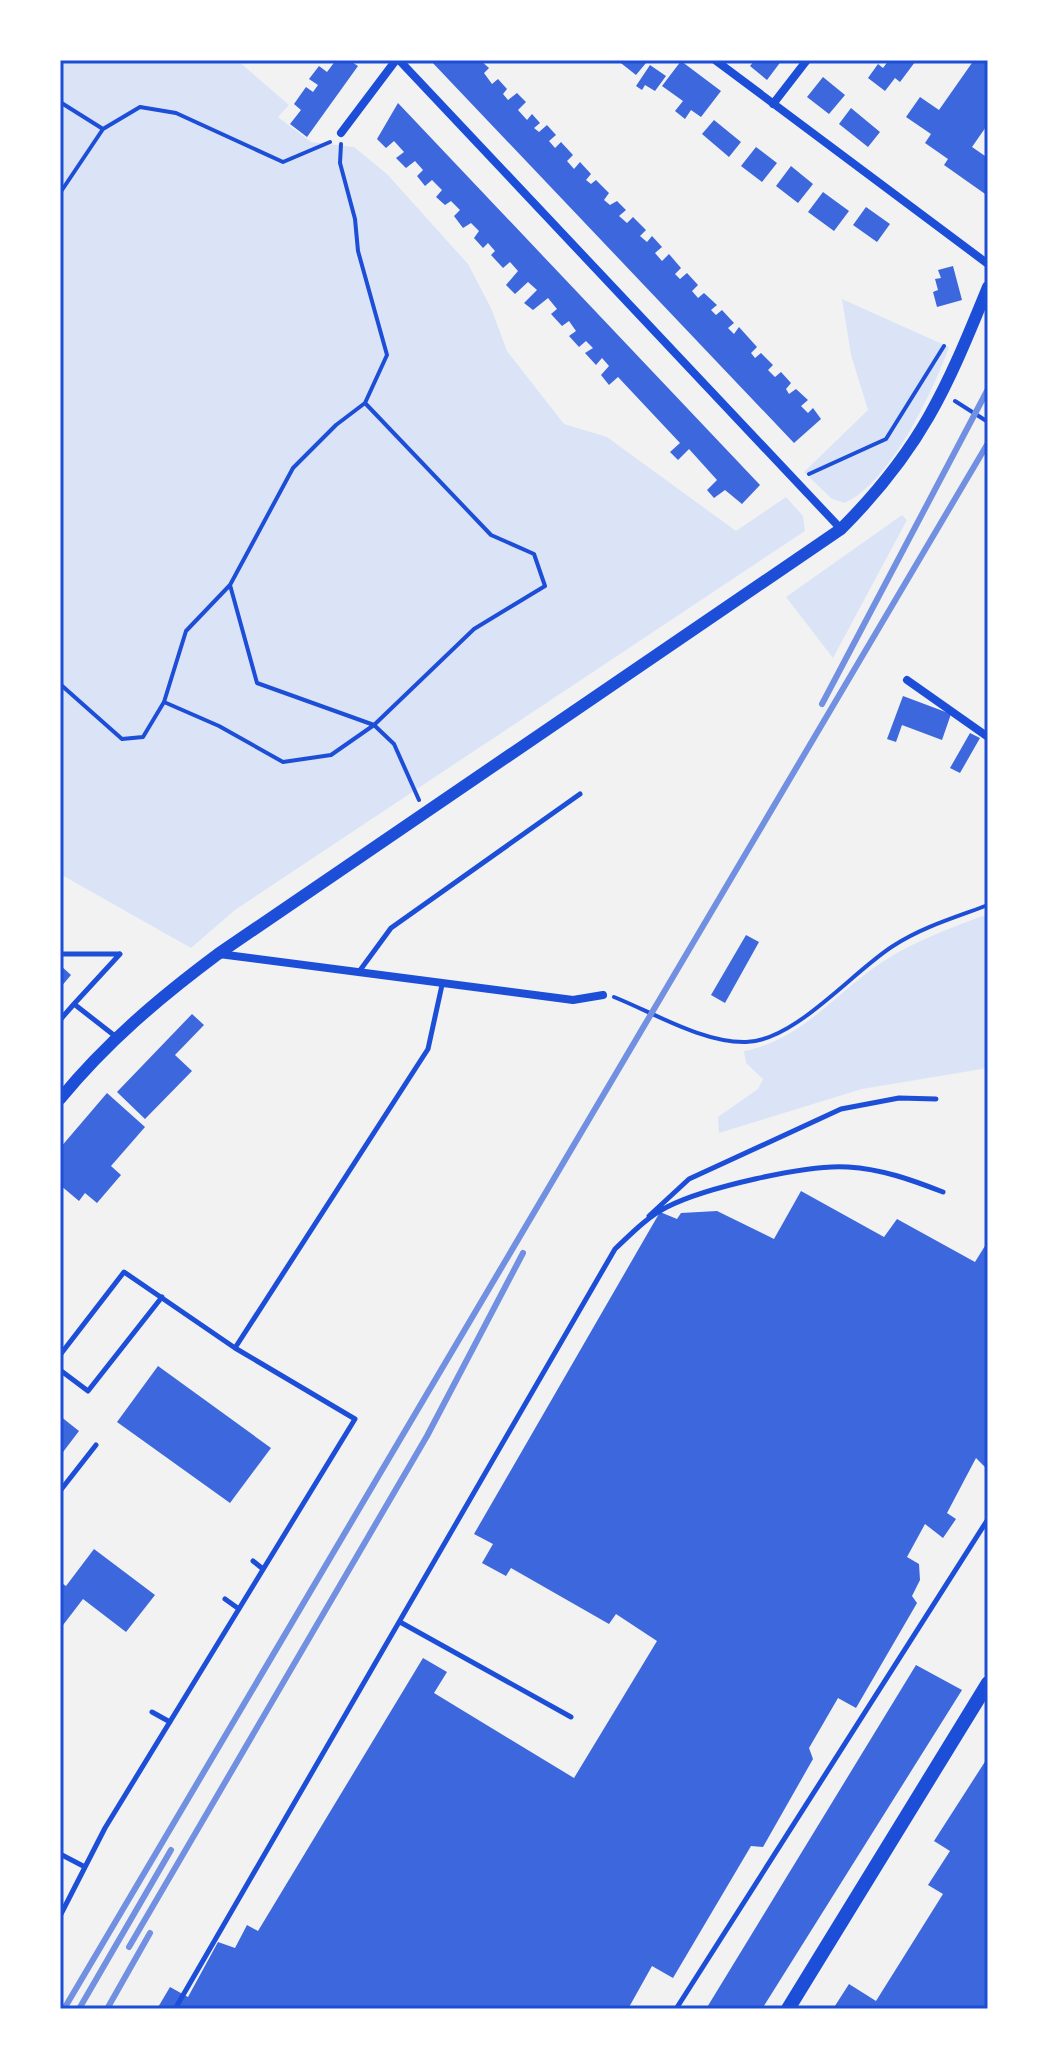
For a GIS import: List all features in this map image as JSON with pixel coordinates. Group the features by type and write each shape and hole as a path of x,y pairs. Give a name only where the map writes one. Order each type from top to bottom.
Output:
{"main road":[{"path":"60,1099 116,1037 153,1003 218,954 841,529 917,441 943,394 988,287"},
{"path":"788,2009 988,1683"}],"street":[{"path":"341,133 397,60 841,529"},
{"path":"715,60 988,264"},
{"path":"773,104 807,60"},
{"path":"907,680 988,737"},
{"path":"218,954 573,1000 603,995"}],"lane":[{"path":"358,974 391,928 580,794"},
{"path":"60,954 120,954 60,1020"},
{"path":"235,1348 428,1049 442,985"},
{"path":"74,1004 116,1037"},
{"path":"175,2009 615,1249 689,1179 841,1109 899,1098 936,1099"},
{"path":"643,1222 668,1206 730,1186 845,1166 891,1172 943,1192"},
{"path":"60,1355 124,1272 235,1348 355,1419 170,1722 85,1867 60,1916"},
{"path":"60,1370 88,1391 162,1297"},
{"path":"60,1491 96,1445"},
{"path":"676,2009 988,1519"},
{"path":"253,1561 263,1569"},
{"path":"225,1599 239,1609"},
{"path":"400,1622 571,1717"},
{"path":"152,1712 170,1722"},
{"path":"62,1855 85,1867"}],"path":[{"path":"60,102 103,129"},
{"path":"60,193 103,129 140,107 176,113 283,162 321,147 341,133"},
{"path":"60,684 122,739 143,737 164,702 186,631 230,585 293,468 336,425 365,403 387,355 358,251 355,219 340,163 341,133"},
{"path":"792,478 822,470 886,439 947,341"},
{"path":"943,394 988,422"},
{"path":"164,702 219,726 283,762 331,755 374,725 474,629 545,586 534,554 491,535 365,403"},
{"path":"230,585 257,683 374,725 394,744 425,813"},
{"path":"603,995 710,1036 745,1042 759,1040 794,1023 893,945 988,905"}],"shaded area":[{"path":"60,60 237,60 289,105 278,117 311,142 354,147 387,174 468,264 491,308 507,351 564,424 607,437 736,531 786,497 803,516 805,531 235,910 191,948 60,874"},
{"path":"842,299 949,347 921,411 894,456 862,492 845,503 832,499 804,472 868,410 851,355"},
{"path":"902,515 907,520 833,658 786,597"},
{"path":"988,914 988,1068 862,1089 719,1133 718,1117 758,1089 763,1079 746,1063 744,1051 766,1045 803,1025 869,971 899,952"}],"building":[{"path":"336,60 349,60 358,66 307,137 290,124 301,110 294,104 306,87 313,92 318,85 309,79 319,66 327,72"},
{"path":"430,60 480,60 489,68 484,73 492,84 498,79 507,89 503,94 508,100 517,93 526,102 518,110 527,120 532,114 540,123 534,128 539,132 547,125 556,135 549,141 555,148 561,142 573,155 567,161 574,169 580,162 591,174 586,180 591,184 596,180 609,193 604,200 610,205 617,201 626,210 619,216 627,223 633,217 646,230 640,236 647,242 652,236 662,247 655,253 662,261 669,254 681,268 675,274 680,279 687,273 698,285 692,291 698,298 704,293 717,305 711,310 716,315 722,310 734,323 728,328 734,334 739,327 757,347 751,353 755,358 761,353 773,365 768,370 775,377 781,372 791,383 786,389 789,394 796,389 808,400 801,406 808,413 813,408 821,419 794,443"},
{"path":"617,60 642,60 646,63 636,75"},
{"path":"755,60 782,60 767,80 750,66"},
{"path":"889,60 915,62 900,82 895,78 885,91 868,78 878,64 883,68"},
{"path":"974,60 988,60 988,124 972,147 988,158 988,196 944,165 948,159 925,143 931,134 906,117 920,97 939,110"},
{"path":"681,61 721,91 701,117 691,110 685,119 675,111 683,101 662,86"},
{"path":"650,65 666,76 655,91 645,85 642,90 636,86"},
{"path":"823,77 845,95 829,114 807,97"},
{"path":"398,103 760,485 742,504 725,490 714,498 707,490 717,480 689,449 678,460 670,452 680,443 618,377 609,385 601,375 609,366 602,358 596,365 585,353 593,348 586,341 579,347 569,336 576,331 569,321 562,326 551,314 557,309 548,298 533,310 524,303 537,290 528,282 515,294 506,285 518,271 510,262 503,268 491,255 495,251 488,243 483,248 474,238 479,231 471,223 463,228 454,216 460,210 451,201 445,205 436,197 442,190 432,180 425,186 417,176 423,170 415,161 406,168 396,158 404,152 394,141 386,148 377,139"},
{"path":"851,108 880,132 868,147 839,124"},
{"path":"714,120 741,142 729,157 702,134"},
{"path":"756,147 777,163 762,182 741,166"},
{"path":"791,166 813,184 798,203 776,186"},
{"path":"823,192 849,211 834,231 808,212"},
{"path":"866,207 890,224 877,242 853,225"},
{"path":"953,266 962,300 937,307 933,292 938,290 935,279 941,278 938,270"},
{"path":"903,696 951,714 942,740 902,725 896,742 887,739"},
{"path":"970,733 980,738 960,773 950,768"},
{"path":"746,935 759,942 725,1003 711,995"},
{"path":"60,965 71,975 60,988"},
{"path":"192,1014 204,1025 175,1055 192,1071 145,1119 117,1092"},
{"path":"107,1093 145,1127 111,1166 121,1175 97,1203 85,1193 79,1201 60,1185 60,1148"},
{"path":"801,1191 884,1237 897,1219 975,1262 988,1241 988,1470 976,1458 947,1513 956,1519 943,1538 925,1524 907,1557 919,1564 920,1580 912,1596 917,1603 856,1708 838,1698 809,1748 813,1759 763,1847 751,1846 673,1978 652,1966 628,2009 157,2009 170,1987 188,1997 218,1942 235,1948 247,1925 258,1931 423,1658 447,1672 434,1693 574,1778 657,1641 616,1614 609,1624 511,1568 506,1576 482,1563 493,1544 474,1534 660,1212 677,1219 681,1213 717,1211 774,1239"},
{"path":"158,1366 271,1448 230,1503 117,1422"},
{"path":"60,1416 79,1431 60,1456"},
{"path":"94,1549 155,1595 126,1632 83,1599 60,1629 60,1582 66,1586"},
{"path":"916,1665 962,1690 762,2009 706,2009"},
{"path":"988,1757 988,2009 833,2009 849,1984 876,2001 943,1894 928,1885 950,1851 934,1841"}],"railway":[{"path":"822,704 988,389"},
{"path":"64,2009 988,443"},
{"path":"129,1947 427,1436 523,1253"},
{"path":"79,2009 171,1850"},
{"path":"107,2009 150,1933"}]}
